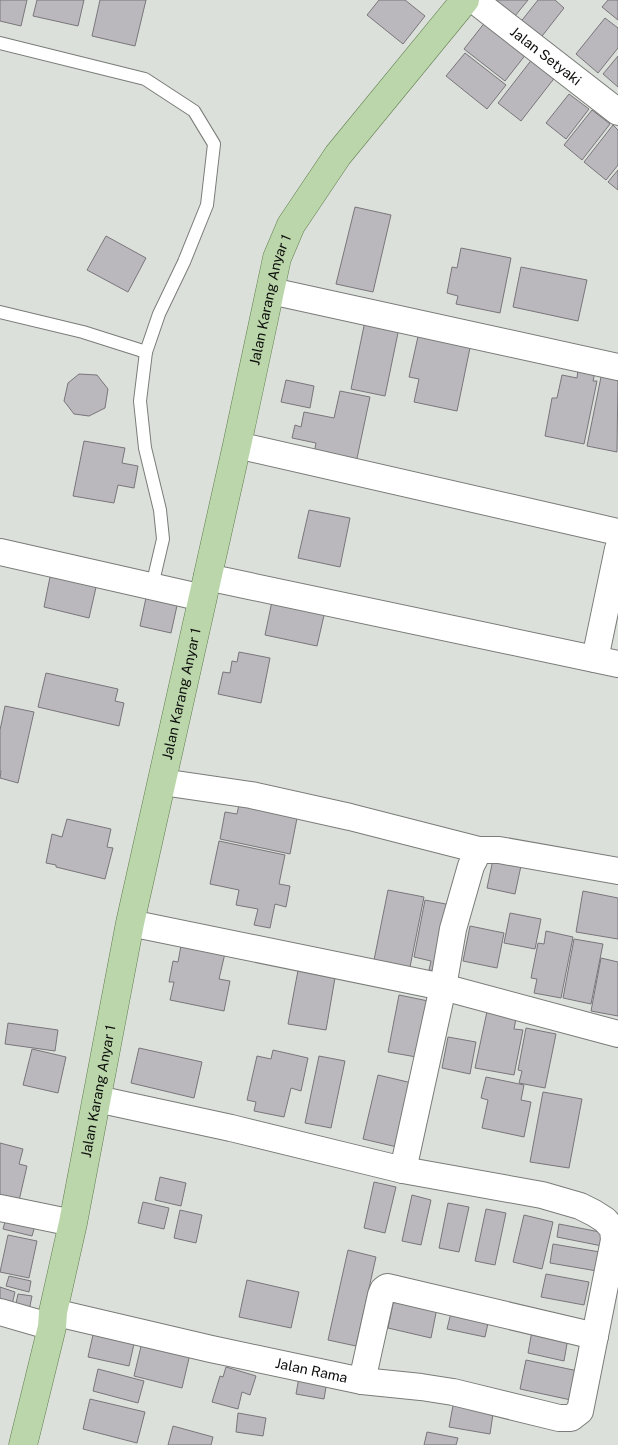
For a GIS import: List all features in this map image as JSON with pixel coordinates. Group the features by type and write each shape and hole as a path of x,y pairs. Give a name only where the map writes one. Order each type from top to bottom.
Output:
{"main road":[{"name":"Jalan Karang Anyar 1","path":"23,1445 73,1223 130,923 277,258 291,225 338,155 464,0"}],"street":[{"name":"Jalan Setyaki","path":"474,0 618,112"},
{"path":"271,291 618,367"},
{"path":"237,445 618,532"},
{"path":"0,552 152,586 205,587 606,662 618,549"},
{"path":"162,782 251,795 350,817 479,850 499,850 618,871"},
{"path":"403,1170 443,987 453,929 471,866 479,850"},
{"path":"130,923 443,987 618,1034"},
{"path":"96,1099 230,1128 403,1170 542,1195 580,1206 605,1220 613,1229 614,1240 595,1336 387,1288 383,1290 381,1295 362,1381"},
{"path":"0,1208 73,1223"},
{"name":"Jalan Rama","path":"0,1312 52,1319 211,1349 362,1381 453,1392 559,1418 571,1418 580,1411 595,1336"}],"lane":[{"path":"0,43 145,79 194,111 214,144 207,205 184,262 159,314 146,352 140,401 145,448 160,510 163,539 152,586"},
{"path":"0,312 83,332 146,352"}],"building":[{"path":"0,0 27,0 21,26 0,21"},
{"path":"37,0 84,0 78,26 33,16"},
{"path":"100,0 146,0 135,46 92,36"},
{"path":"379,0 405,0 425,16 403,44 367,15"},
{"path":"496,0 528,0 515,16"},
{"path":"538,0 555,0 564,8 539,40 519,24"},
{"path":"608,0 618,0 618,20 602,7"},
{"path":"605,18 618,28 618,48 598,73 576,54"},
{"path":"486,21 527,53 505,81 464,49"},
{"path":"465,53 506,85 487,109 446,76"},
{"path":"618,56 618,87 603,74"},
{"path":"533,58 556,76 521,121 498,103"},
{"path":"569,94 589,109 566,139 546,123"},
{"path":"592,110 610,124 582,160 564,145"},
{"path":"613,125 618,130 618,165 606,180 584,162"},
{"path":"618,170 618,190 608,182"},
{"path":"355,207 391,215 373,292 336,284"},
{"path":"106,236 146,258 128,292 87,270"},
{"path":"461,248 511,258 500,313 456,304 458,296 447,293 452,267 457,268"},
{"path":"521,267 587,280 578,321 513,307"},
{"path":"365,321 399,328 385,396 351,389"},
{"path":"419,332 471,343 457,411 414,402 419,379 409,377"},
{"path":"578,369 595,372 593,381 597,381 584,444 545,436 552,398 557,398 562,375 577,378"},
{"path":"602,372 618,375 617,452 587,446"},
{"path":"79,374 97,375 108,389 105,408 89,416 74,414 64,401 68,383"},
{"path":"286,380 314,386 310,408 281,402"},
{"path":"340,391 370,397 356,463 314,454 316,443 292,438 295,425 301,427 304,412 334,418"},
{"path":"84,441 125,448 122,463 138,466 134,488 118,485 114,503 73,496"},
{"path":"309,510 350,518 340,567 298,558"},
{"path":"51,572 97,583 89,618 44,607"},
{"path":"147,593 178,601 171,633 140,626"},
{"path":"272,601 325,611 317,646 265,635"},
{"path":"239,652 270,658 261,703 218,694 223,672 230,673 232,661 237,662"},
{"path":"46,673 118,689 115,701 124,703 119,726 38,707"},
{"path":"5,706 34,712 18,783 0,778 0,730"},
{"path":"241,795 299,808 290,854 220,839 225,812 237,814"},
{"path":"67,819 111,829 107,847 113,848 105,879 46,863 52,834 62,837"},
{"path":"219,841 285,855 279,884 290,886 286,907 275,904 270,928 254,925 258,909 236,905 239,890 210,884"},
{"path":"494,855 522,861 515,894 487,888"},
{"path":"388,890 424,897 410,967 374,960"},
{"path":"583,891 618,898 618,939 576,932"},
{"path":"425,900 456,906 443,973 429,970 431,961 414,957"},
{"path":"510,913 541,919 535,949 504,943"},
{"path":"470,926 504,933 497,968 463,961"},
{"path":"546,931 573,937 561,998 534,993 537,979 531,978 538,943 544,944"},
{"path":"574,939 603,944 591,1004 563,998"},
{"path":"182,940 226,949 219,979 230,981 224,1011 170,1000 174,982 169,982 173,961 178,962"},
{"path":"601,958 618,962 618,1016 591,1011"},
{"path":"299,965 336,972 326,1030 288,1024"},
{"path":"399,995 433,1002 422,1058 388,1052"},
{"path":"489,1002 518,1008 514,1029 523,1030 514,1075 475,1068"},
{"path":"8,1023 58,1030 55,1051 5,1044"},
{"path":"526,1028 556,1034 545,1088 519,1083 522,1071 518,1070"},
{"path":"448,1037 476,1042 470,1074 442,1068"},
{"path":"139,1048 202,1062 194,1098 131,1083"},
{"path":"32,1049 66,1057 58,1093 23,1085"},
{"path":"273,1050 308,1058 301,1091 291,1088 284,1117 254,1111 256,1102 247,1100 257,1056 271,1059"},
{"path":"319,1056 345,1061 331,1128 305,1123"},
{"path":"378,1075 412,1083 397,1147 363,1139"},
{"path":"486,1077 524,1085 521,1100 531,1102 524,1137 482,1128 488,1100 481,1098"},
{"path":"543,1092 582,1099 569,1168 530,1162"},
{"path":"0,1143 23,1149 19,1164 27,1166 18,1205 0,1201"},
{"path":"160,1177 186,1183 181,1206 155,1200"},
{"path":"374,1182 396,1187 385,1233 364,1228"},
{"path":"412,1195 431,1200 421,1245 402,1241"},
{"path":"143,1202 169,1208 164,1229 138,1223"},
{"path":"448,1203 469,1207 459,1252 439,1248"},
{"path":"486,1209 506,1213 495,1265 475,1261"},
{"path":"180,1210 202,1215 196,1243 174,1238"},
{"path":"8,1211 37,1219 32,1236 3,1229"},
{"path":"524,1215 553,1222 542,1269 513,1262"},
{"path":"559,1224 605,1233 602,1246 557,1237"},
{"path":"8,1235 37,1241 29,1278 0,1272"},
{"path":"553,1244 600,1252 597,1271 550,1263"},
{"path":"348,1250 376,1257 356,1346 328,1340"},
{"path":"546,1274 589,1282 584,1305 541,1297"},
{"path":"9,1276 31,1281 29,1292 6,1286"},
{"path":"247,1280 299,1292 291,1328 239,1317"},
{"path":"0,1287 15,1292 10,1313 0,1310"},
{"path":"18,1294 32,1296 28,1316 14,1313"},
{"path":"395,1294 438,1303 431,1338 388,1328"},
{"path":"453,1305 490,1314 485,1337 447,1329"},
{"path":"95,1326 136,1335 129,1366 88,1357"},
{"path":"532,1331 568,1338 564,1361 528,1353"},
{"path":"142,1342 190,1354 182,1388 134,1376"},
{"path":"526,1360 578,1371 571,1400 520,1389"},
{"path":"226,1367 256,1376 250,1395 242,1392 238,1409 212,1402 220,1376 223,1377"},
{"path":"98,1369 144,1381 138,1403 93,1391"},
{"path":"299,1377 327,1381 324,1399 296,1394"},
{"path":"90,1399 145,1412 137,1443 83,1429"},
{"path":"454,1400 494,1407 490,1434 449,1427"},
{"path":"238,1413 266,1418 263,1436 236,1432"},
{"path":"173,1426 213,1437 211,1445 168,1445"},
{"path":"427,1432 458,1438 456,1445 424,1445"}]}
